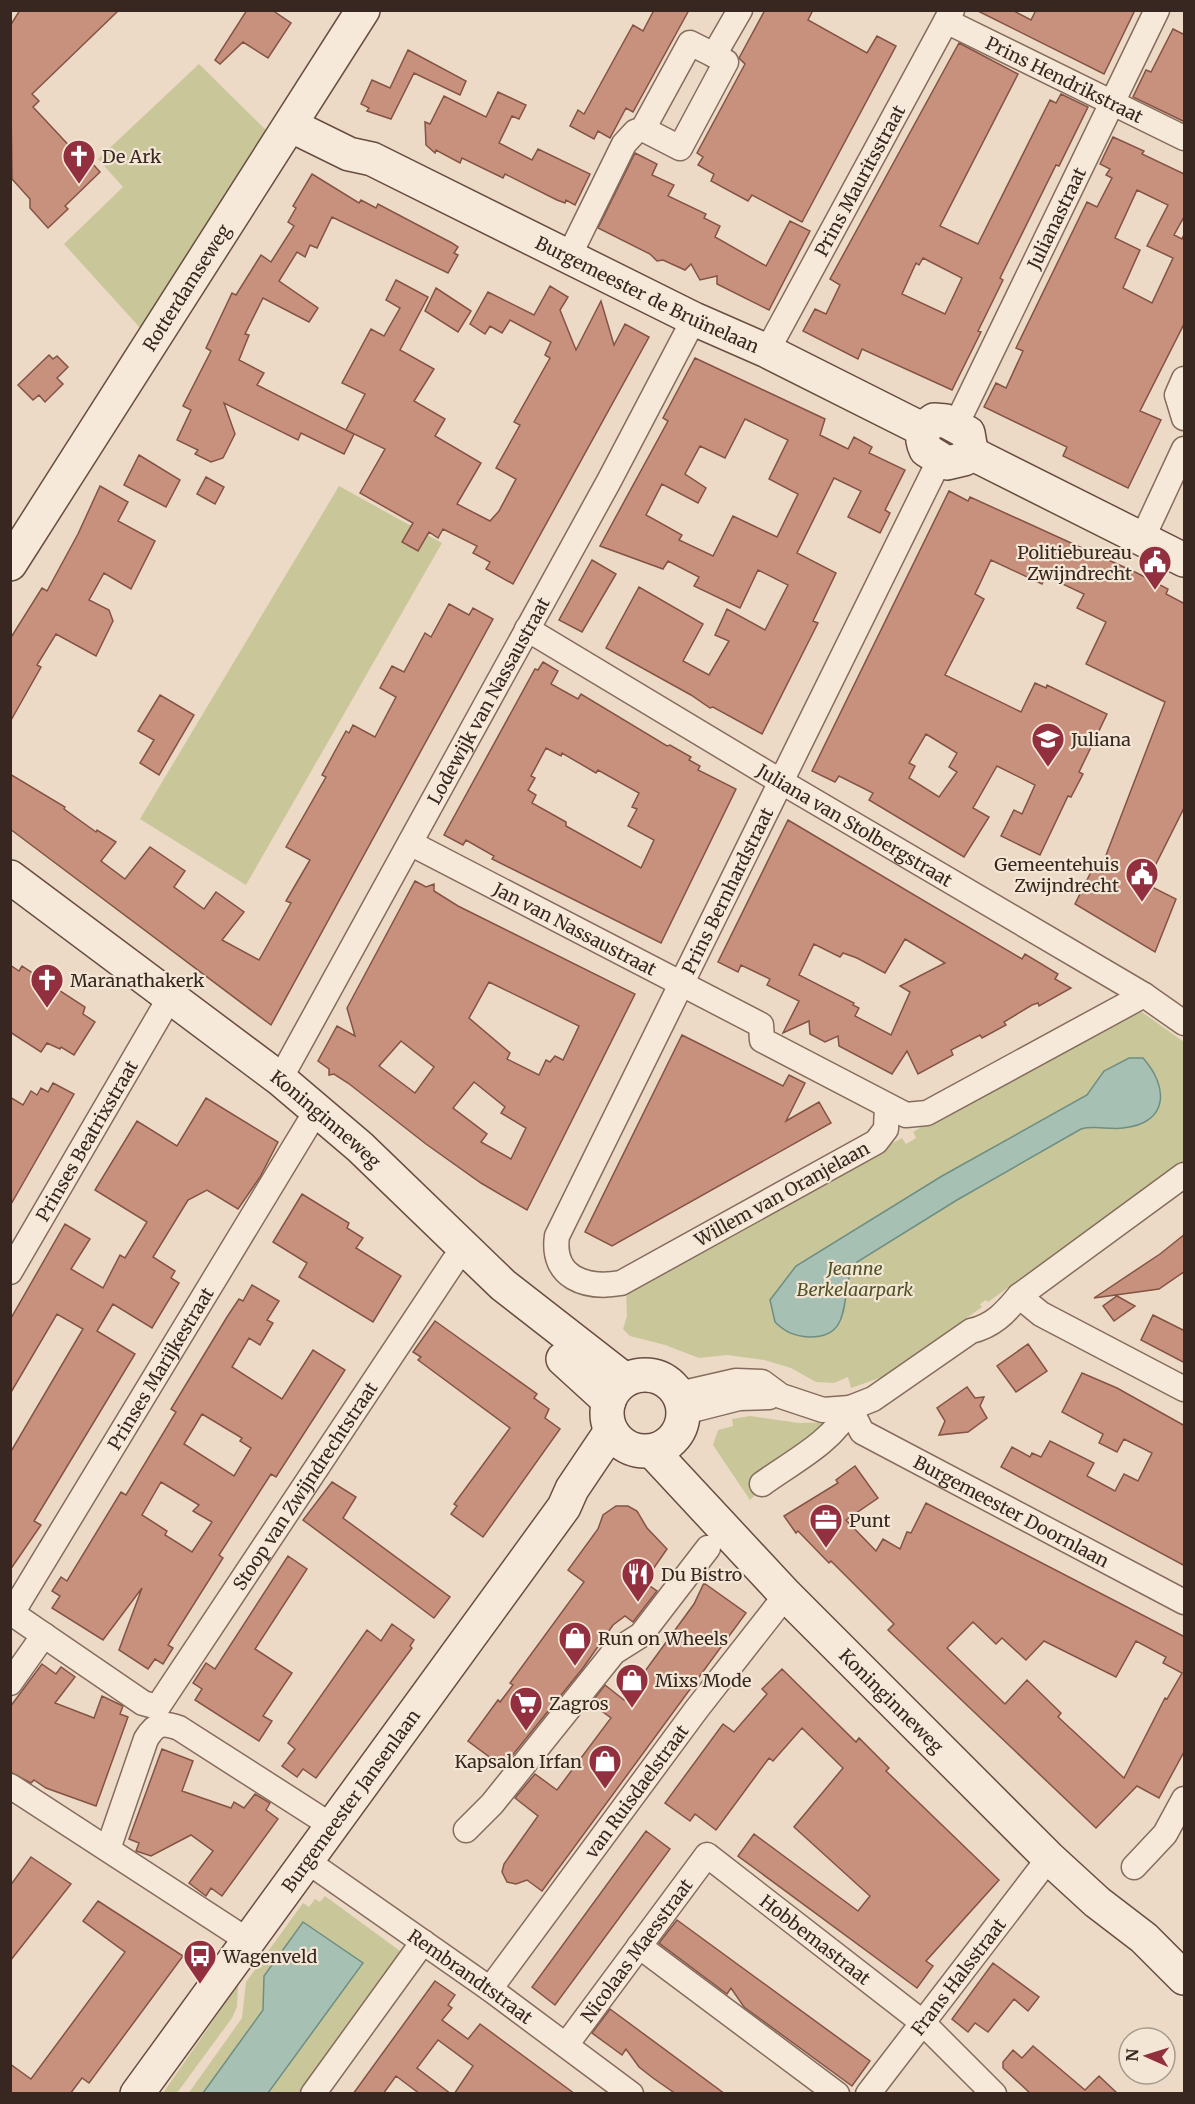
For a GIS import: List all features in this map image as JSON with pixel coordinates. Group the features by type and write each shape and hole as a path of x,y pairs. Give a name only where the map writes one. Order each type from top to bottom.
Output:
{"main road":[{"name":"Rotterdamseweg","path":"10,564 298,117 363,10"},
{"name":"Burgemeester de Bruïnelaan","path":"298,117 355,141 372,159 924,430 922,440 926,450 955,446"},
{"path":"955,446 1185,560"},
{"name":"Koninginneweg","path":"10,877 280,1079 360,1147 645,1420 888,1673 1096,1878 1144,1938"},
{"name":"Koninginneweg","path":"10,896 309,1123 499,1305 584,1376 645,1420 786,1595 1049,1858 1097,1902 1144,1938 1185,1978"},
{"name":"Burgemeester Jansenlaan","path":"137,2094 564,1507 581,1498 645,1420"}],"street":[{"path":"714,55 740,10"},
{"name":"Julianastraat","path":"955,446 1110,103 1157,10"},
{"name":"Prins Hendrikstraat","path":"949,16 1110,103 1185,138"},
{"name":"Prins Mauritsstraat","path":"767,351 949,16"},
{"path":"569,256 624,144 635,132 643,129 690,43 726,62 680,148 643,129"},
{"name":"Lodewijk van Nassaustraat","path":"280,1079 609,481 694,319"},
{"path":"1185,379 1177,395 1185,418"},
{"name":"Prins Bernhardstraat","path":"621,1283 608,1285 586,1282 571,1276 559,1265 555,1252 557,1236 780,781 955,446"},
{"path":"1142,539 1185,449"},
{"name":"Juliana van Stolbergstraat","path":"527,629 1144,995 1185,1023"},
{"name":"Jan van Nassaustraat","path":"410,843 760,1025 762,1040 887,1106"},
{"path":"887,1106 906,1115 927,1113 1144,995"},
{"name":"Prinses Beatrixstraat","path":"10,1272 162,1011"},
{"name":"Willem van Oranjelaan","path":"621,1283 876,1142 886,1129 887,1106"},
{"name":"Prinses Marijkestraat","path":"11,1613 309,1123"},
{"path":"645,1420 739,1398 781,1396 823,1410 850,1408 873,1399 971,1331 980,1316 989,1308 1019,1296 1185,1175"},
{"name":"Stoop van Zwijndrechtstraat","path":"108,1849 159,1705 454,1261"},
{"path":"1019,1296 1041,1314 1185,1389"},
{"path":"762,1484 832,1434 842,1424 850,1408"},
{"name":"Burgemeester Doornlaan","path":"850,1408 862,1432 1185,1602"},
{"path":"466,1830 492,1804 614,1652 641,1635 708,1548"},
{"name":"van Ruisdaelstraat","path":"490,1989 696,1710 786,1595"},
{"path":"11,1613 143,1702 163,1723 179,1728 332,1826"},
{"path":"10,1683 44,1635"},
{"path":"10,1786 247,1940"},
{"path":"1134,1867 1165,1834 1185,1799"},
{"name":"Nicolaas Maesstraat","path":"566,2045 707,1855"},
{"name":"Hobbemastraat","path":"707,1855 922,2022 994,2094"},
{"name":"Frans Halsstraat","path":"868,2094 1049,1858"},
{"name":"Rembrandtstraat","path":"307,1861 490,1989 631,2094"},
{"path":"317,2092 423,1942"},
{"path":"639,1946 837,2093"}],"green space":[{"path":"199,64 269,133 142,330 64,244 123,187 98,159"},
{"path":"339,486 442,543 246,885 140,819"},
{"name":"Jeanne Berkelaarpark","path":"1132,1005 1184,1042 1184,1162 988,1302 986,1300 980,1304 982,1307 888,1375 851,1388 848,1377 834,1383 816,1382 791,1368 764,1360 727,1355 699,1358 665,1345 630,1336 623,1329 627,1316 626,1288 902,1138 906,1144 916,1138 913,1132"},
{"path":"750,1416 799,1423 830,1422 750,1500 713,1445 718,1430 733,1426 732,1419"},
{"path":"325,1896 400,1951 400,1954 302,2093 268,2093 362,1963 264,1976 263,2010 203,2093 188,2094 242,2018 246,1982 303,1903 309,1907 315,1899 320,1902"},
{"path":"238,1985 237,2007 232,2018 177,2093 163,2093"}],"shaded area":[{"path":"1129,1058 1143,1058 1157,1080 1160,1102 1149,1119 1138,1125 1123,1128 1081,1129 957,1200 857,1262 851,1272 841,1320 835,1329 825,1335 799,1336 786,1331 775,1322 770,1300 796,1266 942,1176 1087,1095 1104,1071"},
{"path":"303,1922 363,1963 268,2093 203,2093 263,2010 264,1976"}],"building":[{"path":"20,10 119,10 32,94 39,101 33,107 76,153 80,150 100,172 65,206 68,209 48,228 30,208 30,199 12,179 10,26"},
{"path":"247,10 272,10 291,23 268,58 243,42 220,64 215,60"},
{"path":"654,10 689,10 633,112 626,108 610,138 598,131 594,139 570,126 578,110 584,114 633,25 643,31"},
{"path":"765,10 813,10 808,20 867,53 877,36 896,46 802,222 752,195 748,201 711,181 714,174 698,165 703,157 697,153 745,64 739,58"},
{"path":"976,10 1012,10 1031,20 1036,10 1135,10 1104,74"},
{"path":"1173,29 1185,35 1185,122 1133,97 1146,70 1151,72"},
{"path":"959,43 1018,74 940,226 978,244 1050,100 1056,103 1061,94 1088,107 1059,166 1056,165 1000,278 1003,280 978,331 981,332 952,390 862,349 858,359 803,331 815,309 826,314 840,285 830,279","holes":["923,258 962,278 945,314 902,294 916,263 919,265"]},
{"path":"408,50 466,81 460,95 414,73 391,119 367,111 369,108 361,104 372,80 390,88"},
{"path":"498,92 526,105 519,119 512,116 499,143 532,160 538,149 590,174 575,205 566,200 565,203 557,200 505,174 503,178 462,158 460,163 436,150 435,153 426,145 425,122 430,124 444,96 486,117"},
{"path":"1113,137 1144,151 1142,154 1184,174 1185,172 1185,215 1174,235 1182,239 1185,232 1185,322 1140,411 1161,420 1128,488 1063,456 1067,447 984,407 996,383 1006,388 1023,351 1016,348 1087,202 1097,207 1112,178 1106,175 1110,169 1100,164","holes":["1137,190 1168,205 1147,246 1173,258 1152,303 1123,288 1140,250 1115,238"]},
{"path":"635,153 657,164 652,175 674,185 668,196 706,214 704,218 720,226 715,237 766,266 790,221 810,231 769,310 717,284 717,276 700,280 691,264 685,270 663,260 657,261 650,254 598,228"},
{"path":"312,174 359,203 361,200 376,208 378,204 452,243 458,247 454,253 458,255 448,273 332,217 317,248 310,245 305,257 297,252 279,281 318,308 309,322 263,298 245,334 249,335 239,360 264,373 257,385 354,434 344,454 301,433 298,440 224,403 235,434 223,458 211,462 195,454 198,450 177,440 191,410 183,406 211,351 206,348 232,293 236,295 261,255 271,262 294,226 288,222 296,208 293,206"},
{"path":"396,280 428,297 400,350 434,369 414,401 445,419 435,436 481,463 457,504 490,521 499,511 516,479 496,468 520,425 514,422 550,358 545,355 551,342 510,320 502,333 490,326 485,334 470,324 488,292 534,315 550,286 568,297 560,310 576,350 601,301 614,345 625,324 649,337 513,584 486,569 490,562 473,553 477,546 443,529 438,538 429,532 418,551 402,542 413,523 360,493 385,449 346,430 365,394 342,383 371,329 384,336 400,308 386,300"},
{"path":"436,288 471,311 458,332 425,311"},
{"path":"49,355 53,359 57,356 68,367 57,378 63,384 45,402 39,395 33,400 18,385"},
{"path":"695,358 825,419 820,435 848,449 854,437 872,447 869,453 905,470 885,510 890,513 880,533 848,517 861,491 834,478 797,553 836,573 813,621 818,623 762,734 713,707 710,708 606,648 639,587 703,624 683,661 709,675 729,641 715,635 727,609 765,630 788,585 758,570 740,608 694,586 699,577 668,561 663,569 600,546 668,421 663,418","holes":["745,419 788,440 769,479 798,494 777,537 733,516 713,556 679,540 682,535 646,515 662,484 698,503 706,488 685,474 700,446 725,458"]},
{"path":"139,455 180,480 166,507 124,485"},
{"path":"206,477 224,487 215,504 197,494"},
{"path":"100,486 128,502 118,521 155,541 131,589 104,573 89,600 109,610 113,621 96,656 56,634 37,665 41,667 10,722 10,639 42,588 47,591 78,534"},
{"path":"949,491 968,501 970,497 1137,573 1168,589 1166,594 1185,604 1185,806 1146,884 1176,899 1155,952 1075,904 1097,860 1103,863 1165,702 1086,664 1106,622 1077,608 1084,594 1046,576 1042,584 991,560 975,594 984,599 945,675 1021,712 1035,683 1046,688 1047,685 1107,714 1079,772 1083,774 1071,797 1068,796 1040,855 1001,836 1014,810 1022,814 1035,785 997,766 973,808 989,817 964,857 869,800 873,793 839,776 835,782 812,771","holes":["926,734 957,753 949,767 957,772 939,797 909,778 915,766 909,763"]},
{"path":"592,560 616,574 582,632 559,620"},
{"path":"449,604 469,615 473,608 493,619 271,1025 10,829 10,774 65,807 64,809 96,832 97,830 116,842 101,861 125,879 150,847 185,871 174,887 204,909 216,892 244,912 222,940 259,960 291,903 286,901 310,860 286,847 326,777 322,775 346,731 349,733 353,725 375,737 396,697 380,688 392,666 404,672 425,633 431,637"},
{"path":"543,662 558,671 551,684 578,699 581,694 667,746 670,745 691,757 689,760 700,766 698,770 736,789 661,943 492,859 494,856 466,840 463,845 444,835 535,669 538,670","holes":["546,748 561,756 562,753 596,773 598,770 639,793 632,807 637,809 628,826 654,840 641,868 566,826 566,822 532,803 536,795 528,790 535,778 531,776"]},
{"path":"160,695 194,715 159,775 140,763 154,740 138,731"},
{"path":"788,820 1022,959 1025,954 1058,974 1055,979 1071,988 1039,1006 1038,1003 1032,1005 1004,1022 1006,1025 982,1038 980,1035 951,1050 953,1055 918,1074 907,1051 892,1074 839,1046 838,1036 825,1042 810,1034 809,1021 783,1033 799,1001 767,985 770,979 741,965 738,972 718,962","holes":["905,939 945,963 900,986 910,992 891,1035 855,1016 859,1008 853,1005 854,1003 799,975 814,944 840,957 843,953 857,958 885,973"]},
{"path":"415,881 426,887 434,884 434,891 458,906 635,994 527,1210 481,1183 426,1144 348,1083 334,1074 329,1075 329,1069 318,1061 337,1026 355,1036 347,1008","holes":["489,982 579,1026 563,1060 555,1056 550,1062 546,1060 539,1075 507,1059 510,1053 469,1018","401,1041 434,1067 415,1093 379,1066","474,1082 505,1107 501,1113 526,1128 511,1159 481,1142 487,1134 453,1108"]},
{"name":"Maranathakerk","path":"10,965 19,971 22,966 85,1007 83,1014 95,1022 74,1055 61,1047 60,1049 47,1043 41,1052 10,1032"},
{"path":"682,1035 783,1086 789,1075 805,1083 786,1121 819,1102 831,1123 612,1246 585,1232"},
{"path":"53,1083 74,1094 10,1206 10,1097 23,1105 31,1091 37,1095 41,1088 48,1092"},
{"path":"206,1098 278,1142 260,1177 238,1209 207,1190 188,1200 153,1257 175,1271 171,1278 179,1283 152,1328 113,1304 97,1331 135,1354 34,1521 41,1525 10,1570 10,1453 83,1329 57,1314 10,1394 10,1320 65,1224 90,1239 71,1269 103,1288 120,1255 125,1258 147,1222 95,1190 137,1121 177,1146"},
{"path":"302,1194 349,1223 347,1228 363,1238 356,1248 401,1276 373,1322 299,1277 307,1263 273,1242"},
{"path":"1185,1234 1185,1271 1159,1289 1094,1298 1160,1254"},
{"path":"252,1285 279,1301 267,1320 273,1323 260,1345 249,1338 232,1367 282,1399 313,1350 345,1370 276,1477 271,1474 219,1555 223,1558 168,1645 173,1648 163,1664 155,1659 148,1669 119,1650 142,1588 103,1640 52,1608 60,1596 52,1591 61,1577 67,1581 121,1492 126,1495 176,1412 171,1409 239,1299 243,1301","holes":["202,1414 242,1438 240,1441 251,1448 234,1476 184,1444","161,1482 199,1505 193,1511 212,1522 192,1552 165,1535 167,1531 142,1515"]},
{"path":"1117,1296 1135,1306 1114,1321 1103,1306"},
{"path":"1153,1315 1185,1331 1185,1363 1141,1340"},
{"path":"435,1321 537,1394 534,1398 549,1409 545,1418 560,1429 483,1537 451,1514 457,1506 454,1504 510,1428 418,1360 421,1357 413,1352"},
{"path":"1028,1344 1047,1371 1016,1392 997,1366"},
{"path":"1082,1373 1117,1388 1185,1426 1185,1566 1001,1467 1012,1447 1030,1457 1032,1453 1041,1457 1050,1441 1094,1463 1087,1476 1115,1491 1124,1474 1138,1481 1152,1453 1124,1439 1117,1452 1099,1443 1103,1434 1062,1412"},
{"path":"967,1387 975,1398 984,1397 980,1406 987,1418 968,1432 939,1435 945,1421 937,1408"},
{"path":"855,1466 878,1498 846,1520 876,1551 883,1539 900,1549 907,1532 911,1533 926,1503 1185,1637 1185,1750 1159,1798 1137,1786 1096,1828 888,1630 894,1624 831,1561 829,1563 798,1531 796,1533 784,1516 838,1483 836,1480","holes":["973,1622 996,1644 1002,1638 1026,1660 1044,1641 1116,1677 1136,1641 1166,1657 1163,1663 1182,1673 1167,1699 1165,1698 1124,1778 1058,1717 1061,1713 1027,1680 1005,1704 947,1648"]},
{"path":"332,1482 356,1497 343,1518 450,1597 434,1618 303,1520"},
{"path":"616,1506 628,1506 637,1511 647,1528 667,1549 644,1582 657,1591 633,1622 625,1616 613,1625 583,1668 503,1767 468,1741 498,1700 500,1702 513,1685 510,1683 584,1582 568,1570 598,1529 603,1515"},
{"path":"288,1556 307,1569 255,1649 292,1673 263,1716 272,1721 259,1741 195,1700 202,1689 193,1683 206,1663 215,1669"},
{"path":"704,1583 746,1613 542,1891 527,1880 516,1884 507,1882 502,1872 504,1864 538,1816 515,1798 535,1774 557,1790 611,1718 591,1703 605,1685 624,1700 694,1604"},
{"path":"392,1624 414,1640 410,1646 412,1648 316,1778 303,1769 297,1777 282,1766 295,1749 288,1743 367,1630 381,1641"},
{"path":"42,1664 56,1674 61,1667 75,1677 55,1703 94,1718 102,1696 123,1706 120,1714 128,1717 96,1806 46,1788 34,1780 31,1783 10,1772 10,1707"},
{"path":"782,1669 856,1742 859,1738 889,1768 886,1771 999,1880 926,1961 933,1966 917,1988 738,1856 754,1834 858,1911 870,1896 794,1827 843,1768 802,1728 773,1761 769,1758 716,1830 695,1814 690,1821 665,1803 723,1724 734,1732 767,1694 762,1689"},
{"path":"162,1749 193,1761 182,1791 231,1808 234,1802 244,1808 255,1794 270,1803 266,1810 278,1819 222,1896 211,1888 206,1896 189,1883 213,1851 191,1835 151,1856 136,1851 139,1843 129,1839"},
{"path":"646,1831 670,1849 555,2005 532,1987"},
{"path":"31,1857 71,1884 10,1961 10,1886"},
{"path":"98,1901 183,1956 89,2083 82,2078 70,2094 10,2094 10,2064 31,2079 125,1952 83,1921"},
{"path":"677,1920 870,2061 852,2086 744,2007 731,1988 727,1994 659,1943"},
{"path":"993,1963 1039,1997 1028,2011 1014,1999 988,2032 975,2023 968,2032 952,2019"},
{"path":"435,1981 455,1995 448,2005 452,2008 442,2020 468,2039 480,2024 575,2094 454,2094 473,2066 438,2040 417,2068 451,2094 420,2094 396,2076 383,2094 353,2094"},
{"path":"610,2009 725,2094 676,2094 639,2067 626,2049 622,2055 592,2033"},
{"path":"1033,2046 1085,2090 1099,2076 1118,2094 1031,2094 1003,2068 1003,2062 1013,2050 1022,2058"}],"place":[{"name":"De Ark","path":"79,185"},
{"name":"Politiebureau Zwijndrecht","path":"1155,591"},
{"name":"Juliana","path":"1048,768"},
{"name":"Gemeentehuis Zwijndrecht","path":"1142,903"},
{"name":"Maranathakerk","path":"47,1009"},
{"name":"Punt","path":"826,1549"},
{"name":"Du Bistro","path":"638,1603"},
{"name":"Run on Wheels","path":"575,1667"},
{"name":"Mixs Mode","path":"632,1709"},
{"name":"Zagros","path":"526,1732"},
{"name":"Kapsalon Irfan","path":"605,1790"},
{"name":"Wagenveld","path":"200,1985"}]}
